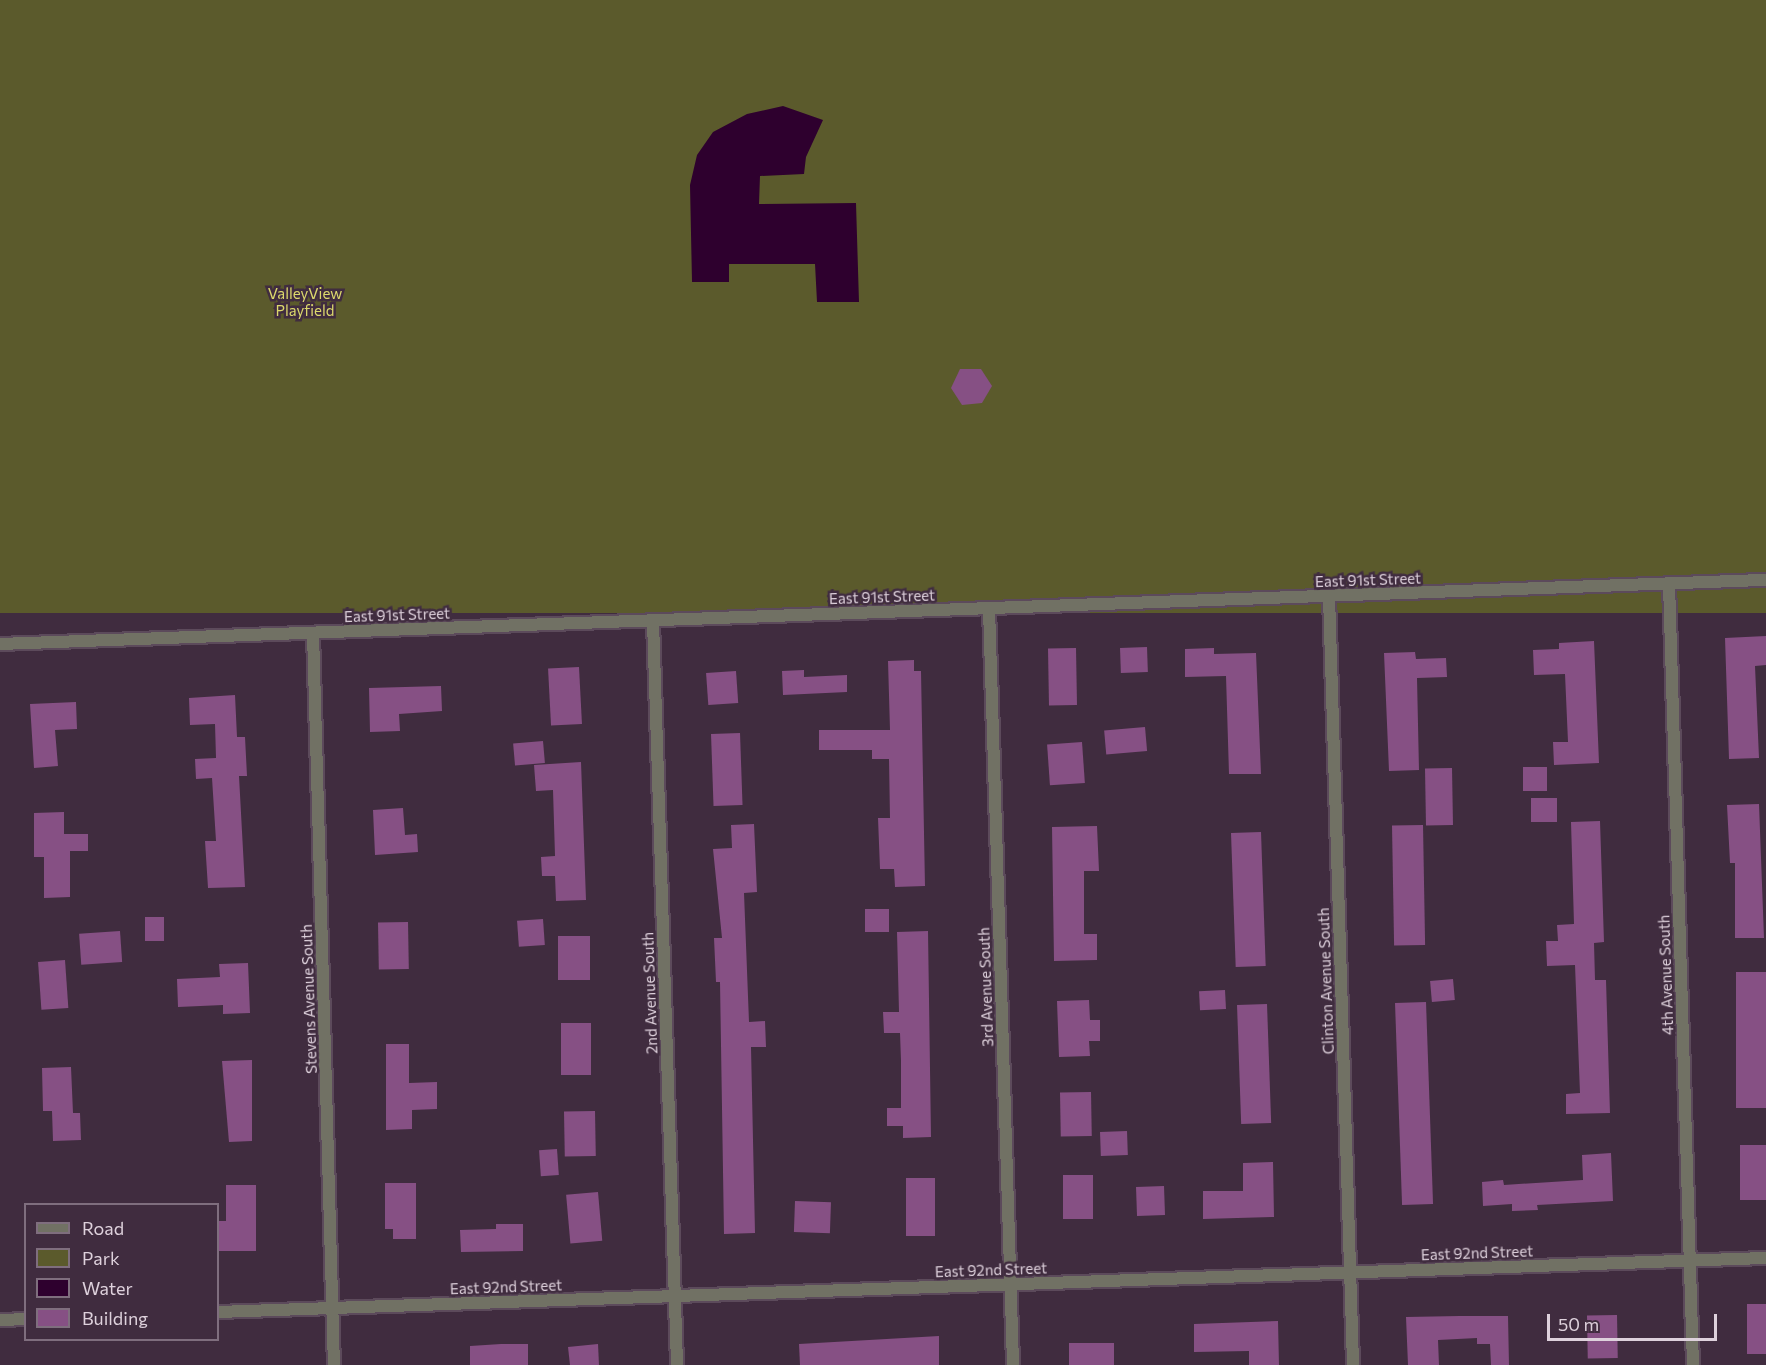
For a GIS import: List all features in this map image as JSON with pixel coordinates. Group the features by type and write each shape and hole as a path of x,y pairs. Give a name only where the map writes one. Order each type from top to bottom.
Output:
{"street":[{"name":"East 91st Street","path":"0,644 1766,580"},
{"name":"4th Avenue South","path":"1669,584 1693,1365"},
{"name":"Clinton Avenue South","path":"1329,596 1353,1365"},
{"name":"3rd Avenue South","path":"989,608 1013,1365"},
{"name":"2nd Avenue South","path":"653,621 677,1365"},
{"name":"Stevens Avenue South","path":"313,633 334,1365"},
{"name":"East 92nd Street","path":"219,1312 1766,1258"},
{"path":"0,1320 24,1319"}],"green space":[{"name":"ValleyView Playfield","path":"0,0 1766,0 1766,613 0,613"}],"water":[{"path":"783,106 823,120 806,157 804,174 760,176 759,204 856,203 859,302 817,302 815,264 729,264 729,282 692,282 690,185 697,155 713,132 747,114"}],"building":[{"path":"960,369 981,369 992,386 982,403 962,405 951,388"},
{"path":"1766,636 1766,665 1755,666 1759,758 1729,759 1725,638"},
{"path":"1594,641 1599,763 1554,765 1553,742 1568,742 1565,674 1534,675 1533,650 1559,649 1559,643"},
{"path":"1147,647 1148,672 1121,673 1120,648"},
{"path":"1048,648 1076,648 1077,705 1049,705"},
{"path":"1214,648 1214,654 1256,653 1261,774 1229,774 1226,676 1185,677 1185,649"},
{"path":"1415,652 1416,659 1446,658 1447,677 1417,678 1419,770 1389,771 1384,653"},
{"path":"914,660 914,671 921,671 925,886 895,887 894,869 880,869 878,818 890,818 889,759 872,759 872,750 819,750 819,730 890,730 888,661"},
{"path":"579,667 582,724 551,726 548,669"},
{"path":"804,670 804,677 847,675 847,692 783,695 782,671"},
{"path":"736,671 738,703 708,705 706,673"},
{"path":"441,686 442,711 399,714 400,731 370,732 369,688"},
{"path":"235,695 237,737 245,737 247,776 239,776 245,887 208,888 205,841 216,841 212,778 196,779 195,759 216,758 215,724 190,725 189,698"},
{"path":"76,702 77,729 55,730 58,766 34,768 30,704"},
{"path":"1145,727 1147,751 1106,754 1104,731"},
{"path":"740,733 743,805 714,806 711,734"},
{"path":"543,741 545,763 515,766 513,744"},
{"path":"1082,742 1085,783 1050,785 1047,744"},
{"path":"581,762 586,900 556,901 555,876 542,876 541,857 555,856 553,790 536,791 534,765"},
{"path":"1523,767 1547,767 1547,791 1523,791"},
{"path":"1425,768 1452,768 1453,825 1426,825"},
{"path":"1531,798 1557,798 1557,822 1531,822"},
{"path":"1759,804 1764,938 1735,938 1735,863 1730,863 1727,805"},
{"path":"403,808 405,835 417,834 418,852 375,855 373,810"},
{"path":"64,812 64,834 88,834 88,851 70,851 70,897 44,898 44,857 34,857 34,813"},
{"path":"1600,821 1604,942 1594,943 1595,980 1606,980 1610,1113 1566,1114 1566,1094 1580,1093 1575,965 1547,966 1546,941 1558,941 1557,925 1574,924 1571,822"},
{"path":"754,824 757,892 744,893 749,1022 765,1021 766,1047 751,1047 755,1233 724,1234 720,982 716,982 714,938 722,938 713,849 732,848 731,825"},
{"path":"1423,825 1425,945 1394,946 1392,826"},
{"path":"1097,826 1099,871 1084,871 1084,934 1097,934 1097,960 1054,961 1052,827"},
{"path":"1261,832 1266,966 1236,967 1231,833"},
{"path":"865,909 889,909 889,932 865,932"},
{"path":"145,917 164,917 164,941 145,941"},
{"path":"543,919 545,945 519,947 517,921"},
{"path":"408,922 409,969 379,970 378,923"},
{"path":"120,931 122,962 81,965 79,934"},
{"path":"928,931 931,1137 903,1138 903,1126 887,1126 887,1108 901,1108 901,1061 900,1033 884,1033 883,1012 899,1012 897,932"},
{"path":"558,936 590,936 590,980 558,980"},
{"path":"65,960 68,1008 41,1010 38,962"},
{"path":"248,963 250,1013 223,1014 223,1005 178,1007 177,979 220,977 219,964"},
{"path":"1736,972 1766,972 1766,1108 1736,1108"},
{"path":"1453,979 1455,1000 1432,1002 1430,981"},
{"path":"1225,990 1226,1009 1200,1010 1199,991"},
{"path":"1089,1000 1090,1020 1100,1020 1100,1041 1089,1041 1090,1056 1059,1057 1057,1001"},
{"path":"1426,1002 1433,1204 1402,1205 1395,1003"},
{"path":"1267,1004 1271,1123 1241,1124 1237,1005"},
{"path":"561,1023 591,1023 591,1075 561,1075"},
{"path":"386,1044 409,1044 409,1083 437,1082 437,1109 412,1110 412,1129 386,1130"},
{"path":"252,1060 252,1141 229,1142 222,1061"},
{"path":"71,1067 73,1113 80,1113 81,1140 53,1141 52,1111 43,1111 42,1068"},
{"path":"1091,1092 1092,1136 1061,1137 1060,1093"},
{"path":"595,1111 596,1156 565,1157 564,1112"},
{"path":"1127,1131 1128,1155 1101,1156 1100,1132"},
{"path":"1740,1145 1766,1145 1766,1200 1740,1200"},
{"path":"557,1149 559,1175 541,1176 539,1150"},
{"path":"1611,1153 1613,1201 1537,1205 1538,1210 1512,1211 1512,1204 1483,1206 1482,1182 1503,1180 1504,1185 1583,1180 1582,1155"},
{"path":"1273,1162 1274,1217 1203,1219 1203,1191 1243,1191 1243,1163"},
{"path":"1063,1175 1093,1175 1093,1219 1063,1219"},
{"path":"906,1178 935,1178 935,1236 906,1236"},
{"path":"385,1183 416,1183 416,1239 393,1239 393,1229 385,1229"},
{"path":"226,1185 256,1185 256,1251 219,1251 219,1221 226,1221"},
{"path":"1164,1186 1165,1215 1137,1216 1136,1187"},
{"path":"598,1192 602,1241 570,1244 566,1195"},
{"path":"795,1201 831,1202 830,1233 794,1232"},
{"path":"496,1224 523,1224 523,1251 461,1252 460,1230 496,1229"},
{"path":"1747,1304 1766,1304 1766,1354 1747,1354"},
{"path":"1617,1315 1618,1358 1588,1359 1587,1316"},
{"path":"1508,1316 1509,1365 1491,1365 1490,1344 1477,1344 1477,1338 1438,1340 1439,1365 1408,1365 1406,1317"},
{"path":"1278,1321 1279,1365 1249,1365 1249,1351 1194,1352 1194,1324"},
{"path":"939,1336 939,1365 800,1365 799,1344"},
{"path":"1069,1343 1114,1343 1114,1365 1069,1365"},
{"path":"528,1344 528,1365 470,1365 470,1346"},
{"path":"598,1344 599,1365 570,1365 568,1347"}]}
